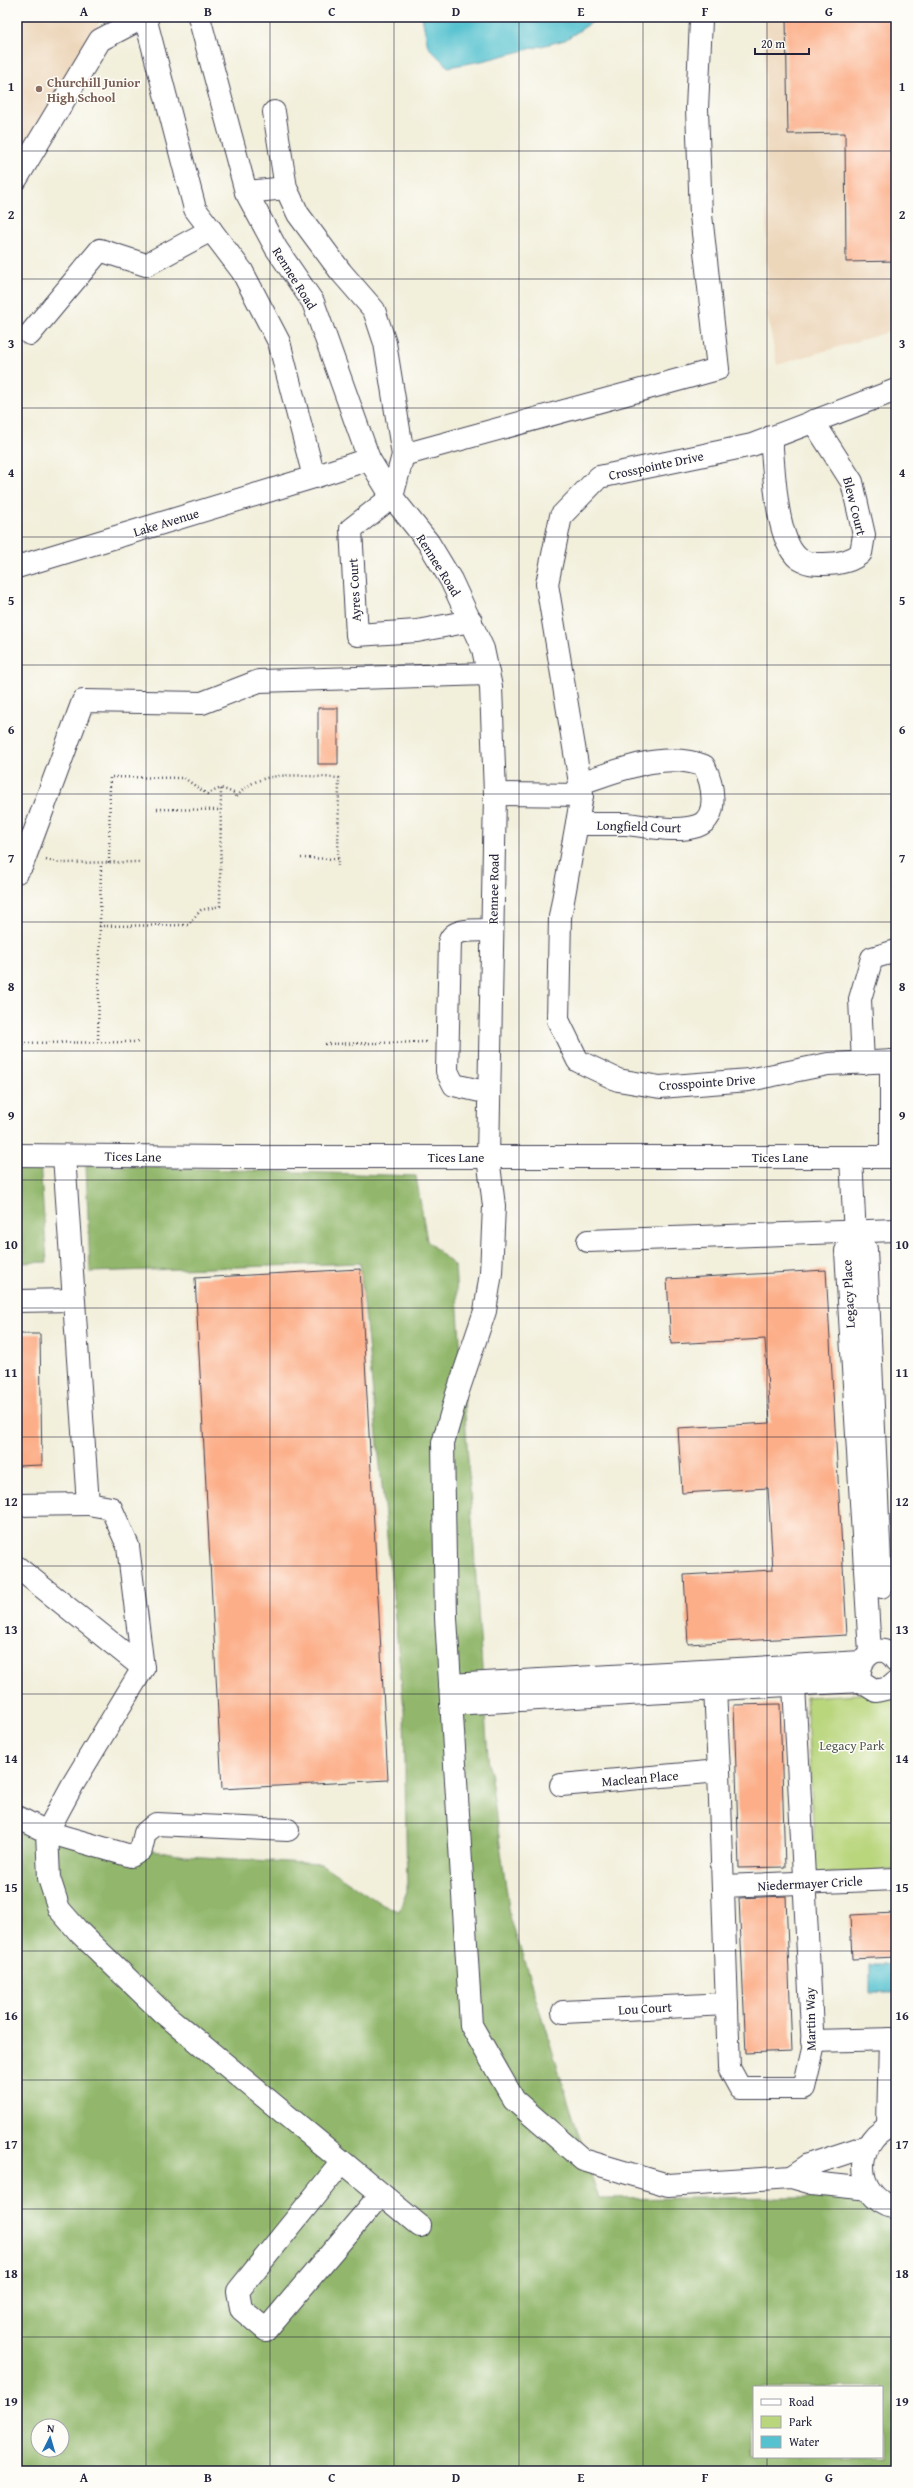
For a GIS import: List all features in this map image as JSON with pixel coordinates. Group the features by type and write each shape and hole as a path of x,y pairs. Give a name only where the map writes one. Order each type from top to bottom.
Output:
{"street":[{"path":"17,178 100,40 144,17 195,209 242,271 279,342 314,477"},
{"name":"Rennee Road","path":"199,17 246,192 276,248 313,302 369,459 392,497 428,542 451,580 483,649 491,687 495,794 488,1157 494,1206 491,1273 485,1311 457,1394 443,1443 446,1618 471,2025 514,2100 583,2160 668,2185 791,2177"},
{"path":"402,455 718,369 701,214 697,109 701,20"},
{"path":"274,112 286,188 298,214 341,272 374,310 385,343 402,455 392,497"},
{"path":"246,192 286,188"},
{"path":"30,334 100,250 146,265 211,230"},
{"name":"Crosspointe Drive","path":"893,1061 828,1064 749,1080 660,1087 618,1080 578,1061 558,1020 560,916 577,824 581,789 547,584 561,516 599,477 752,445 896,390"},
{"name":"Blew Court","path":"771,437 783,533 797,556 812,564 830,564 857,556 861,553 864,535 852,482 813,421"},
{"name":"Lake Avenue","path":"17,567 369,459"},
{"name":"Ayres Court","path":"392,497 351,529 357,635 417,631 471,621"},
{"path":"21,864 83,701 202,703 259,681 488,674"},
{"name":"Longfield Court","path":"577,824 626,824 672,828 696,827 702,824 712,808 710,776 704,766 695,762 674,759 642,764 581,789"},
{"path":"495,794 581,789"},
{"path":"489,1093 466,1089 451,1082 447,1071 451,937 459,932 492,930"},
{"path":"862,1063 860,999 872,958 896,951"},
{"path":"893,1061 893,1157"},
{"name":"Tices Lane","path":"17,1155 893,1157"},
{"path":"64,1156 72,1300 88,1504"},
{"path":"851,1157 855,1234"},
{"path":"588,1241 855,1234 896,1230"},
{"name":"Legacy Place","path":"855,1234 866,1249 880,1661"},
{"path":"17,1301 72,1300"},
{"path":"17,1506 88,1504 111,1508 128,1546 142,1668 73,1784 47,1832 49,1878 59,1909 79,1932 162,2012 420,2226"},
{"path":"17,1567 142,1668"},
{"path":"687,1681 714,1689 794,1685 880,1661"},
{"path":"450,1695 687,1681 880,1661"},
{"path":"880,1661 876,1691 889,1688 896,1682"},
{"name":"Martin Way","path":"714,1689 719,1771 729,2068 740,2088 804,2088 813,2049 794,1685"},
{"name":"Maclean Place","path":"561,1784 719,1771"},
{"path":"17,1817 47,1832 131,1856 141,1850 145,1833 156,1824 288,1830"},
{"name":"Niedermayer Cricle","path":"723,1886 804,1884 896,1879"},
{"name":"Lou Court","path":"563,2012 727,2004"},
{"path":"812,2041 893,2039 892,2125 876,2134 867,2146 862,2168 869,2189 878,2199 896,2208"},
{"path":"791,2177 809,2165 867,2146"},
{"path":"342,2162 238,2291 241,2309 266,2330 381,2194"},
{"path":"791,2177 812,2183 869,2189"}],"path":[{"path":"109,863 110,777 184,778 208,794 221,788 234,793 236,798 246,787 258,780 271,777 340,778 338,866"},
{"path":"99,926 188,925 201,910 220,906 221,788"},
{"path":"157,809 221,810"},
{"path":"301,858 338,859"},
{"path":"21,864 101,864 141,862"},
{"path":"98,1043 101,864"},
{"path":"17,1043 138,1042"},
{"path":"324,1044 448,1042"}],"shaded area":[{"name":"Churchill Junior High School","path":"17,17 103,17 17,161"},
{"path":"765,17 896,17 896,330 777,365 767,314"}],"green space":[{"path":"17,1162 40,1162 47,1262 17,1263"},
{"path":"86,1165 416,1176 427,1241 455,1266 488,1757 510,1916 599,2199 896,2196 896,2471 17,2471 17,1818 123,1846 185,1856 321,1864 383,1905 399,1911 407,1891 404,1709 360,1263 90,1272"},
{"name":"Legacy Park","path":"896,1692 896,1870 816,1874 806,1697"}],"water":[{"path":"422,17 600,17 565,40 482,61 448,67 428,47"},
{"path":"870,1965 896,1965 896,1992 870,1992"}],"building":[{"path":"786,17 896,17 896,261 846,262 845,133 788,134"},
{"path":"318,708 338,708 338,764 318,764"},
{"path":"360,1269 388,1780 222,1789 195,1278"},
{"path":"826,1270 847,1635 688,1644 684,1575 773,1570 768,1488 682,1493 678,1428 770,1423 765,1339 671,1344 667,1279"},
{"path":"17,1334 40,1334 42,1465 17,1466"},
{"path":"780,1704 785,1867 739,1868 734,1705"},
{"path":"786,1896 792,2051 746,2053 739,1898"},
{"path":"896,1913 896,1957 852,1959 850,1915"}],"place":[{"name":"Churchill Junior High School","path":"39,89"}]}
